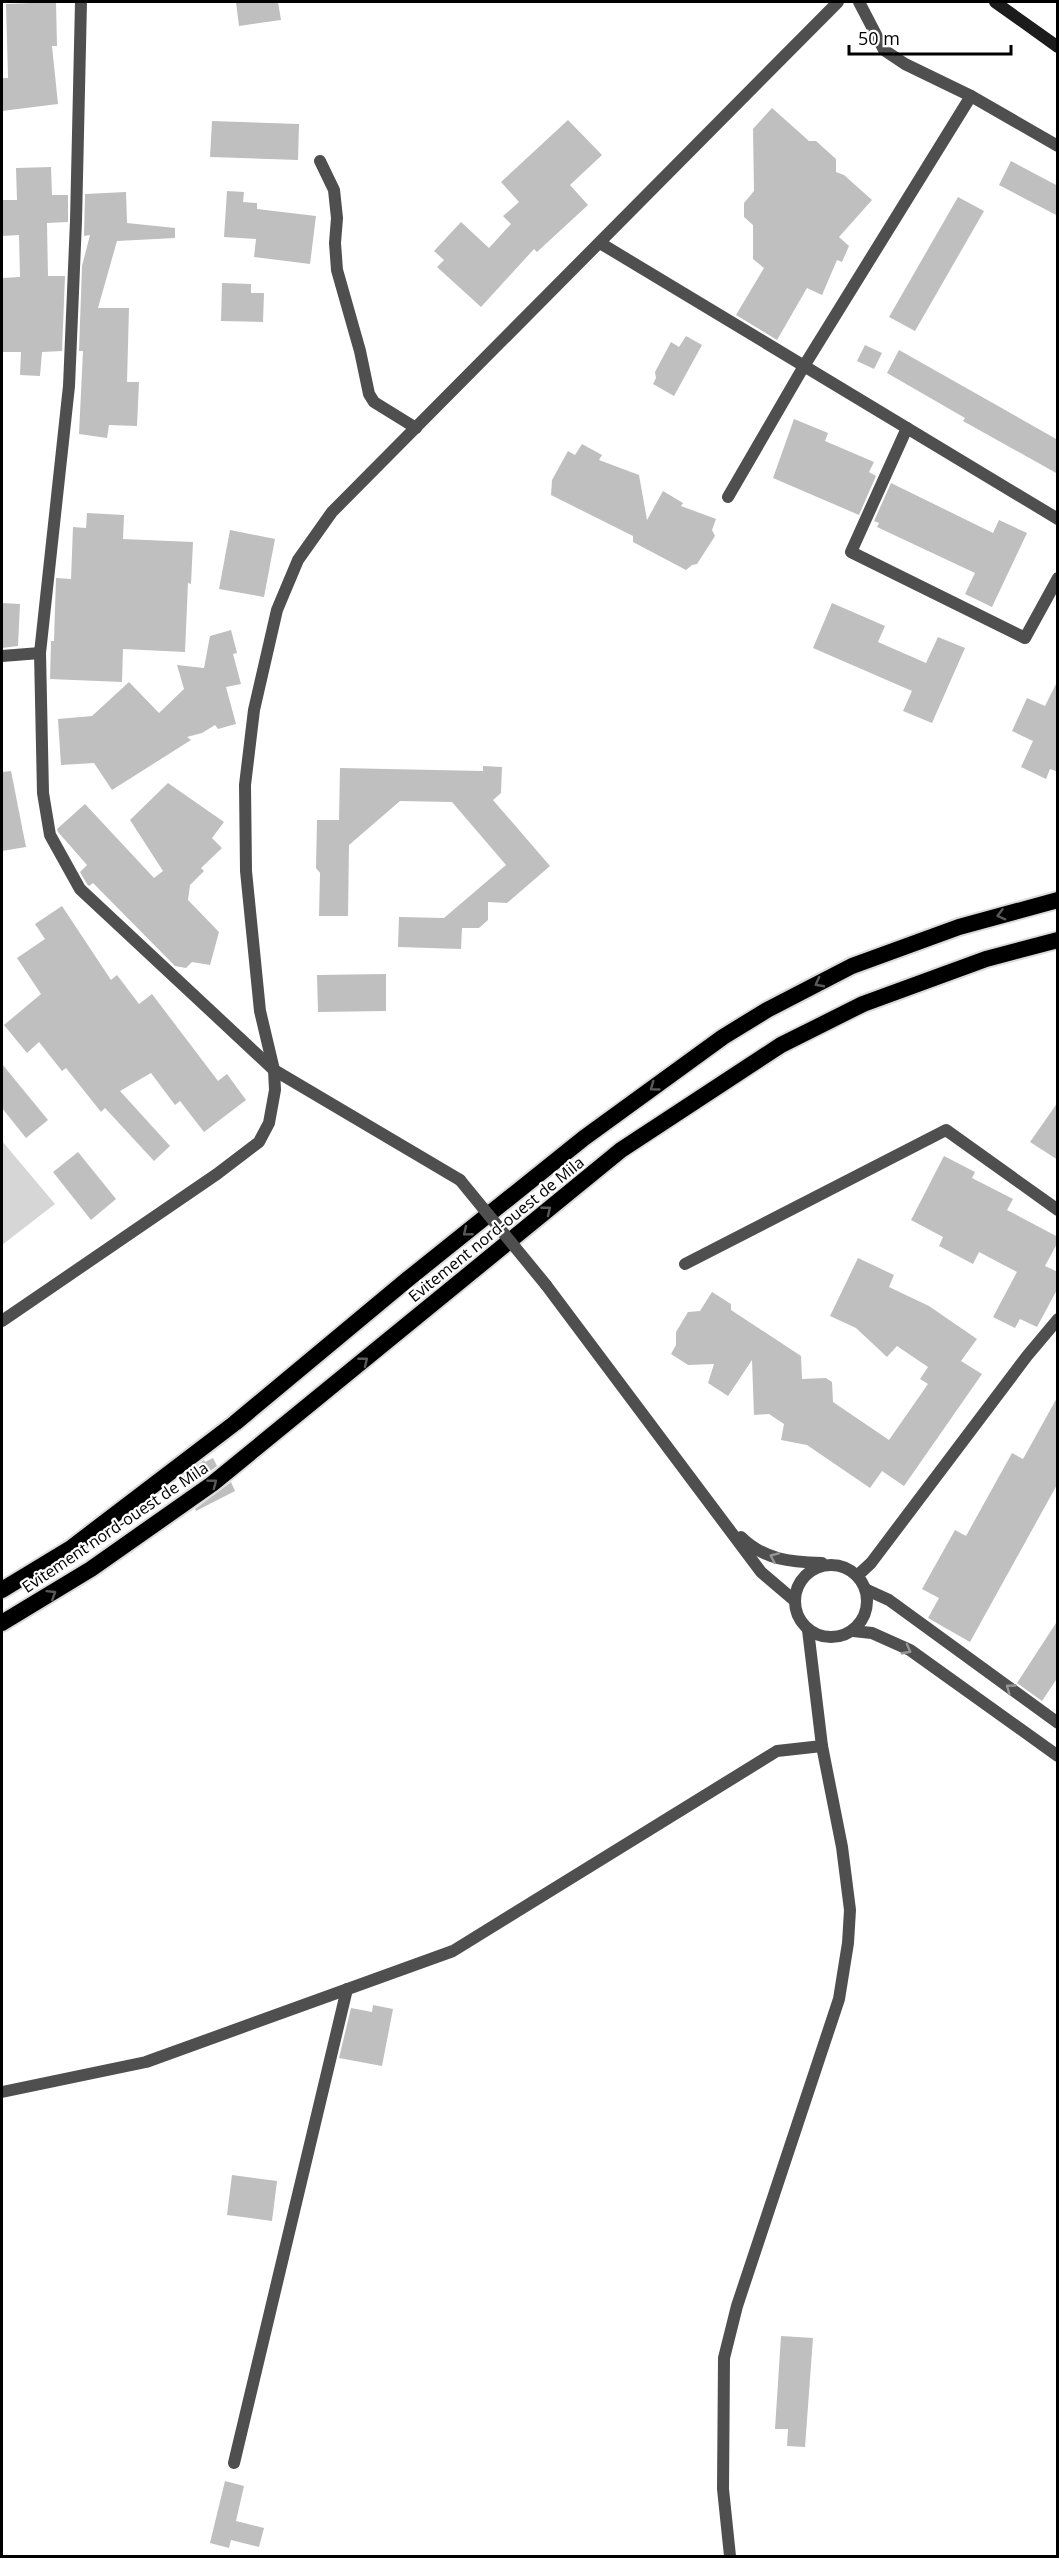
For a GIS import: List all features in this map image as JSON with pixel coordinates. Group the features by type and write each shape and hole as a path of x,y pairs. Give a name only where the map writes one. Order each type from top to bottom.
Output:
{"highway":[{"path":"2,1590 71,1548 236,1423 408,1279 584,1138 723,1037 767,1010 852,966 959,927 1058,900"},
{"name":"Evitement nord-ouest de Mila","path":"2,1623 91,1569 212,1484 621,1150 781,1045 863,1004 986,959 1058,940"}],"main road":[{"path":"995,2 1058,47"}],"street":[{"path":"81,2 76,221 69,386 40,653 44,793 50,835 80,889 274,1070 460,1180 546,1285 761,1572 795,1601"},
{"path":"2,1321 217,1174 259,1142 269,1123 275,1090 274,1070 261,1011 246,871 245,785 254,710 277,610 298,560 332,512 838,2"},
{"path":"859,2 884,50 905,64 971,96 1058,146"},
{"path":"728,497 804,366 971,96"},
{"path":"320,161 334,190 337,218 335,243 337,270 360,351 369,394 374,402 416,428"},
{"path":"600,243 1058,519"},
{"path":"907,428 851,552 1025,638 1058,578"},
{"path":"2,656 40,653"},
{"path":"685,1264 946,1130 1058,1210"},
{"path":"857,1576 870,1563 1027,1356 1058,1320"},
{"path":"717,1512 750,1546 786,1562 832,1563 854,1571 867,1590 890,1600 1058,1722"},
{"path":"730,2556 723,2489 724,2358 736,2306 839,1999 848,1943 850,1910 842,1847 822,1746 808,1630 795,1611 796,1588 810,1570 832,1563"},
{"path":"853,1631 867,1613 867,1590"},
{"path":"808,1630 830,1638 853,1631 872,1633 910,1650 1058,1756"},
{"path":"2,2092 146,2062 453,1951 777,1751 822,1746"},
{"path":"234,2463 347,1989"}],"shaded area":[{"path":"2,1141 55,1204 2,1245"}],"building":[{"path":"56,2 57,46 52,46 58,104 2,111 2,78 8,78 6,4"},
{"path":"236,2 278,2 281,20 239,26"},
{"path":"772,108 809,141 816,141 836,159 836,172 844,175 872,200 839,237 849,246 842,262 837,260 822,295 807,288 777,340 736,315 764,268 753,259 753,225 744,217 744,203 754,191 753,129"},
{"path":"568,120 602,155 570,185 588,205 537,252 534,249 481,307 437,267 444,260 434,251 461,222 489,248 511,224 503,216 519,202 501,182"},
{"path":"212,121 299,124 298,160 210,157"},
{"path":"1011,161 1058,186 1058,216 999,185"},
{"path":"51,167 52,195 68,195 68,222 47,223 48,276 65,276 62,351 42,352 40,376 20,375 21,352 2,352 2,278 20,277 19,235 2,236 2,200 17,200 16,168"},
{"path":"227,191 244,192 243,202 257,203 257,209 316,216 310,264 254,257 256,239 224,237"},
{"path":"126,192 127,223 175,228 175,238 117,241 98,308 129,308 127,382 139,382 137,426 109,425 107,438 79,434 83,351 79,351 82,266 90,235 84,236 85,194"},
{"path":"958,197 984,211 915,331 889,317"},
{"path":"222,283 251,284 251,293 264,293 263,322 221,321"},
{"path":"686,336 702,345 674,396 653,384 656,378 655,372 671,342 679,347"},
{"path":"865,345 882,353 874,369 857,361"},
{"path":"899,350 1058,440 1058,474 963,421 965,418 887,373"},
{"path":"794,419 828,433 825,441 874,462 869,472 876,476 859,515 773,478"},
{"path":"582,444 602,455 599,460 639,475 647,520 663,491 683,503 681,506 716,519 712,530 715,536 697,564 686,570 633,542 633,536 551,495 552,480 568,451 575,455"},
{"path":"891,483 993,533 999,520 1027,533 992,607 965,594 975,573 877,527 879,523 874,521"},
{"path":"87,513 124,515 123,539 193,542 191,584 188,583 185,652 123,649 122,682 50,679 56,578 71,579 73,527 86,528"},
{"path":"230,530 275,539 264,597 219,589"},
{"path":"2,603 20,604 18,646 2,648"},
{"path":"832,603 885,626 878,642 926,663 938,637 965,648 932,723 903,711 912,691 813,648"},
{"path":"231,630 237,653 233,654 241,684 226,687 236,724 218,729 215,725 202,733 187,737 191,740 112,790 94,763 61,765 58,719 92,716 129,682 159,713 184,689 177,665 204,668 210,636"},
{"path":"1058,680 1058,772 1050,769 1046,779 1021,767 1033,741 1012,731 1027,698 1045,706"},
{"path":"483,766 502,767 501,793 493,800 550,866 507,903 488,902 488,920 479,928 462,928 461,949 398,947 399,917 444,918 506,865 452,802 400,801 349,845 348,916 319,916 320,873 316,868 317,820 339,820 340,768 483,771"},
{"path":"11,771 26,847 2,851 2,772"},
{"path":"168,783 224,822 212,838 222,848 201,868 204,871 190,885 188,900 219,932 210,965 192,962 186,968 175,966 93,883 89,886 87,884 80,872 87,865 57,829 85,804 154,878 163,871 130,820"},
{"path":"62,906 111,980 117,975 139,1004 152,994 218,1081 227,1074 246,1100 204,1132 180,1101 175,1105 151,1073 120,1091 170,1146 154,1161 105,1108 101,1112 66,1068 62,1071 39,1042 27,1053 4,1025 41,994 17,958 45,939 35,924"},
{"path":"386,974 386,1011 318,1012 317,975"},
{"path":"2,1064 48,1120 26,1138 2,1108"},
{"path":"1058,1102 1058,1160 1030,1142"},
{"path":"78,1152 116,1199 91,1220 53,1172"},
{"path":"944,1156 975,1172 972,1178 1013,1199 1007,1210 1058,1237 1058,1242 1045,1266 1058,1272 1058,1288 1037,1327 1020,1319 1015,1328 993,1317 1017,1272 979,1252 973,1264 939,1246 943,1237 911,1220"},
{"path":"858,1258 894,1275 889,1287 929,1306 977,1339 961,1361 982,1374 904,1486 882,1471 870,1488 807,1445 781,1440 784,1424 769,1414 754,1415 752,1360 728,1396 708,1383 714,1364 688,1365 671,1354 676,1345 676,1332 688,1312 700,1311 712,1292 731,1304 731,1310 801,1356 802,1379 826,1378 832,1382 833,1402 889,1440 928,1384 920,1379 928,1367 897,1346 887,1357 856,1328 830,1316"},
{"path":"1058,1396 1058,1483 970,1642 928,1618 939,1598 922,1589 955,1530 966,1536 1012,1453 1023,1459"},
{"path":"213,1458 217,1466 185,1490 180,1479 204,1460 205,1462"},
{"path":"231,1482 235,1491 196,1511 195,1509"},
{"path":"1058,1620 1058,1677 1042,1701 1017,1683"},
{"path":"373,2005 393,2009 382,2066 339,2058 351,2008 372,2012"},
{"path":"232,2175 277,2181 272,2221 227,2215"},
{"path":"781,2336 813,2338 805,2447 787,2446 788,2429 775,2429"},
{"path":"225,2481 244,2486 236,2521 264,2528 259,2547 231,2540 229,2548 210,2543"}]}
